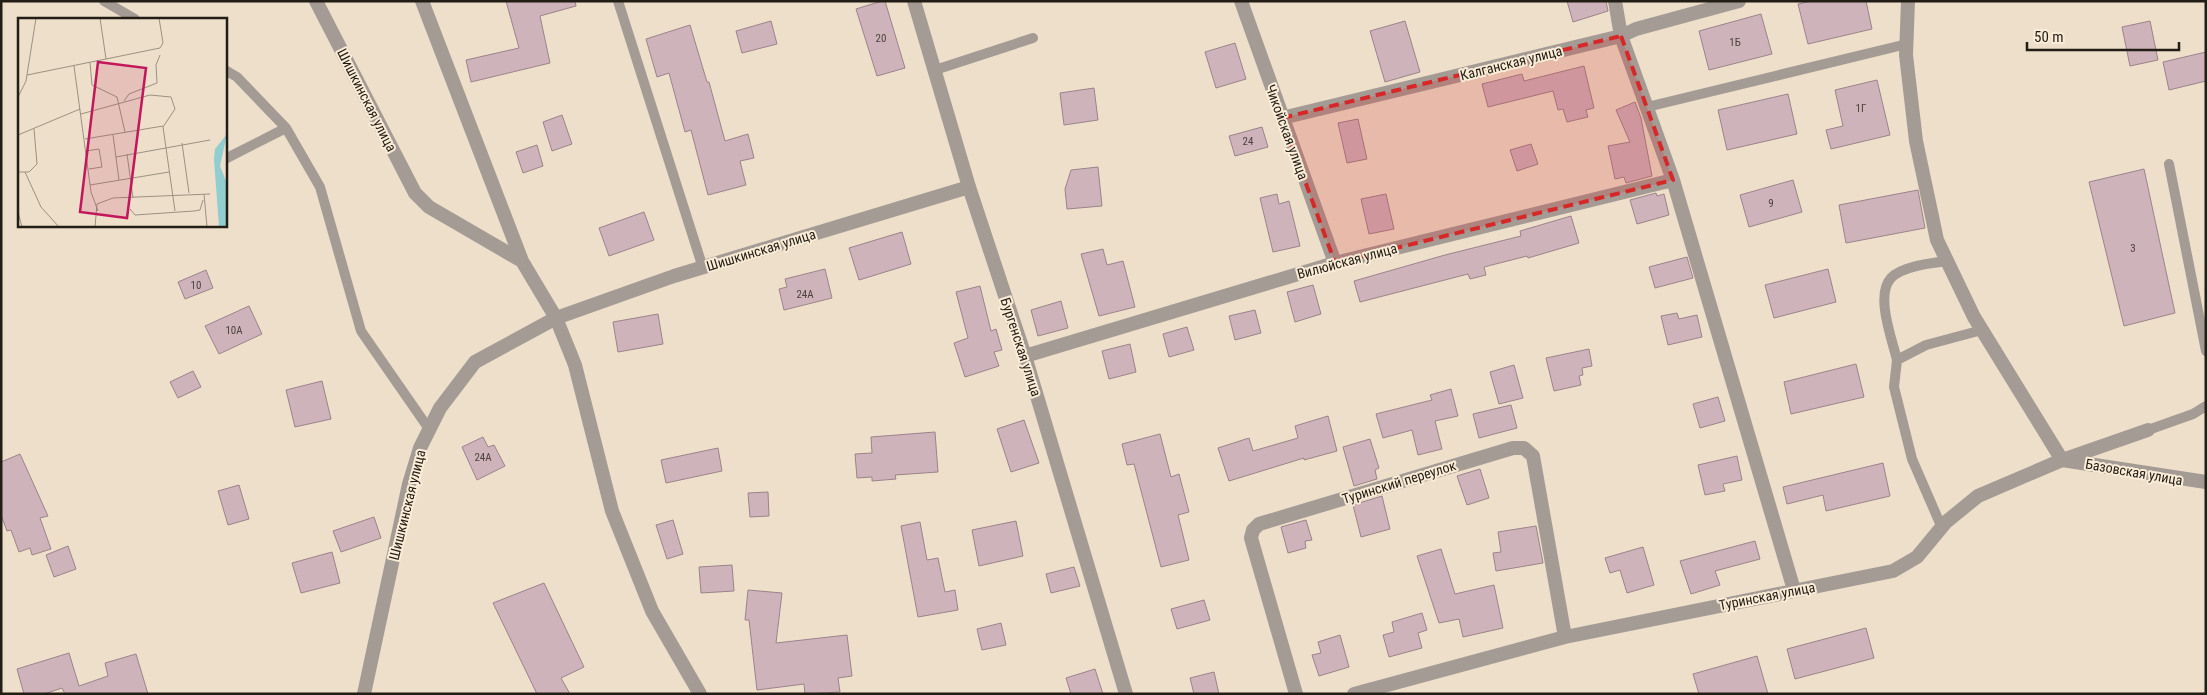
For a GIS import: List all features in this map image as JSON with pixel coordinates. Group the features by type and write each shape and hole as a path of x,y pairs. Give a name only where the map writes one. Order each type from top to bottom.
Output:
{"street":[{"name":"Шишкинская улица","path":"316,1 415,193 429,207 522,261"},
{"name":"Шишкинская улица","path":"422,1 522,261 556,318 575,365 612,510 652,611 700,694"},
{"name":"Бургенская улица","path":"914,1 969,186 1025,356 1126,694"},
{"name":"Чикойская улица","path":"1241,1 1335,263"},
{"path":"1615,1 1622,36 1672,180 1794,590"},
{"name":"Калганская улица","path":"1282,118 1622,36 1636,28 1739,1"},
{"path":"1908,1 1907,44 1916,141 1937,240 1982,330 2062,460"},
{"name":"Вилюйская улица","path":"1025,356 1335,263 1672,180"},
{"name":"Шишкинская улица","path":"364,694 409,484 420,448 440,408 475,362 556,318 703,268 969,186"},
{"name":"Туринская улица","path":"1354,694 1565,637 1893,571 1917,557 1942,528 1978,496 2062,460 2148,430"},
{"name":"Туринский переулок","path":"1296,694 1251,538 1253,530 1259,524 1513,448 1524,448 1533,456 1565,637"},
{"name":"Базовская улица","path":"2062,460 2206,482"}],"lane":[{"path":"104,1 133,18"},
{"path":"618,1 703,268"},
{"path":"935,70 1033,38"},
{"path":"1647,107 1907,44"},
{"path":"226,71 237,77 286,128 320,187 361,331 429,429"},
{"path":"226,158 286,128"},
{"path":"2169,164 2206,351"},
{"path":"1942,528 1912,459 1894,387 1897,360 1886,315 1883,293 1891,277 1911,268 1947,260"},
{"path":"1897,360 1926,345 1982,330"},
{"path":"2148,430 2194,414 2206,406"}],"highlighted area":[{"path":"1621,36 1673,180 1335,263 1282,118"}],"building":[{"path":"506,1 575,1 576,6 540,16 550,63 471,82 466,60 519,48"},
{"path":"885,1 905,68 877,76 856,9"},
{"path":"1567,1 1606,1 1608,11 1573,22"},
{"path":"1811,1 1866,1 1872,29 1808,44 1798,4"},
{"path":"1761,14 1772,54 1709,70 1699,31"},
{"path":"771,21 777,44 742,53 736,31"},
{"path":"1405,21 1420,72 1385,82 1370,31"},
{"path":"2150,21 2158,60 2130,66 2122,27"},
{"path":"690,25 707,82 709,82 725,141 748,134 754,158 740,161 746,185 708,195 691,130 685,132 669,73 657,77 646,39"},
{"path":"1235,43 1246,79 1216,88 1205,52"},
{"path":"2206,52 2206,81 2169,90 2163,62"},
{"path":"1584,66 1594,108 1586,110 1588,117 1567,122 1563,109 1558,110 1553,91 1488,107 1482,84 1522,74 1524,81"},
{"path":"1877,80 1890,135 1831,149 1826,130 1843,126 1835,90"},
{"path":"1094,88 1098,120 1064,125 1060,93"},
{"path":"1788,94 1797,134 1727,150 1718,110"},
{"path":"1635,102 1641,118 1652,176 1626,183 1624,177 1615,179 1608,146 1630,142 1616,110"},
{"path":"562,115 572,144 552,151 543,122"},
{"path":"1358,119 1367,159 1347,163 1338,123"},
{"path":"1262,127 1268,147 1235,156 1229,136"},
{"path":"1531,144 1538,164 1517,171 1510,150"},
{"path":"537,145 543,166 523,173 516,152"},
{"path":"1098,167 1102,206 1067,209 1065,189 1071,170"},
{"path":"2144,169 2175,313 2124,326 2089,182"},
{"path":"1793,180 1802,212 1749,227 1740,195"},
{"path":"1918,190 1925,228 1846,243 1839,205"},
{"path":"1656,193 1657,196 1664,194 1669,215 1637,224 1630,200"},
{"path":"1277,194 1279,204 1289,201 1300,246 1273,252 1260,198"},
{"path":"1386,194 1394,229 1369,234 1361,199"},
{"path":"644,212 654,240 609,256 599,228"},
{"path":"1571,216 1579,243 1528,258 1527,256 1484,267 1486,275 1470,279 1468,274 1360,302 1354,281 1521,236 1520,231"},
{"path":"902,232 911,264 859,280 849,248"},
{"path":"1103,249 1107,265 1123,261 1135,307 1099,316 1081,254"},
{"path":"1687,257 1693,278 1655,288 1649,267"},
{"path":"825,269 832,298 784,310 779,289 787,287 785,279"},
{"path":"1828,269 1836,302 1774,318 1765,285"},
{"path":"206,270 213,288 185,299 178,282"},
{"path":"1313,285 1321,314 1295,322 1287,292"},
{"path":"980,286 991,331 996,329 1002,350 994,352 999,366 965,377 954,343 968,338 956,292"},
{"path":"1061,301 1068,328 1038,336 1031,310"},
{"path":"249,306 262,334 219,354 205,326"},
{"path":"1255,310 1261,333 1235,340 1229,316"},
{"path":"1677,313 1679,319 1697,315 1702,337 1668,345 1661,316"},
{"path":"658,314 663,344 618,352 613,322"},
{"path":"1187,327 1194,350 1169,357 1163,334"},
{"path":"1130,344 1136,372 1109,379 1102,351"},
{"path":"1589,349 1592,366 1582,368 1583,375 1579,376 1581,385 1554,391 1546,358"},
{"path":"1856,364 1864,397 1791,414 1784,382"},
{"path":"1514,365 1523,398 1499,404 1490,372"},
{"path":"193,371 201,387 178,398 170,382"},
{"path":"322,381 331,419 295,427 286,390"},
{"path":"1451,389 1458,416 1435,421 1442,449 1418,455 1412,430 1383,438 1376,414 1432,400 1430,395"},
{"path":"1718,397 1725,421 1700,428 1693,404"},
{"path":"1511,405 1517,428 1479,438 1473,414"},
{"path":"1328,416 1337,451 1304,460 1304,458 1229,481 1218,448 1249,438 1253,451 1298,438 1295,426"},
{"path":"1024,420 1039,463 1011,472 997,429"},
{"path":"935,432 938,472 895,475 896,479 872,481 872,477 857,478 855,454 872,453 871,437"},
{"path":"1160,434 1171,477 1179,474 1189,512 1178,515 1189,560 1161,567 1134,464 1127,465 1122,444"},
{"path":"483,437 488,447 494,445 505,466 477,480 462,447"},
{"path":"1370,439 1379,468 1375,470 1377,479 1354,486 1343,447"},
{"path":"718,448 722,471 666,483 661,460"},
{"path":"20,454 48,516 40,518 51,549 32,555 30,548 19,552 11,530 7,531 1,515 1,462"},
{"path":"1737,456 1742,480 1723,484 1725,491 1705,495 1698,465"},
{"path":"1883,463 1890,496 1826,511 1823,495 1787,504 1783,487"},
{"path":"1480,469 1489,498 1467,505 1457,476"},
{"path":"239,485 249,519 228,525 218,491"},
{"path":"768,492 769,516 750,517 748,493"},
{"path":"1382,496 1390,529 1361,537 1353,505"},
{"path":"374,517 381,538 341,552 333,531"},
{"path":"673,520 683,554 667,559 656,525"},
{"path":"1306,520 1312,540 1305,541 1306,548 1288,553 1281,527"},
{"path":"1016,521 1023,556 979,566 972,530"},
{"path":"920,522 927,560 938,558 945,592 955,590 958,610 918,617 901,526"},
{"path":"1536,526 1543,563 1496,571 1493,553 1501,552 1498,532"},
{"path":"1755,541 1760,559 1715,571 1720,585 1691,594 1680,561"},
{"path":"68,546 76,569 54,577 46,555"},
{"path":"1643,547 1654,585 1627,593 1620,570 1610,573 1605,558"},
{"path":"1441,549 1455,594 1494,585 1503,628 1463,637 1459,619 1439,623 1417,556"},
{"path":"332,552 340,583 301,593 292,563"},
{"path":"732,565 734,591 701,593 699,567"},
{"path":"1074,567 1080,586 1051,593 1046,574"},
{"path":"544,583 584,667 561,678 570,694 537,694 493,603"},
{"path":"748,590 782,593 776,643 847,635 852,676 838,678 840,692 805,694 804,684 757,690 749,620 745,620"},
{"path":"1204,600 1210,620 1177,629 1171,609"},
{"path":"1422,613 1427,630 1418,633 1422,648 1389,657 1383,635 1394,632 1392,622"},
{"path":"1001,623 1006,645 982,650 977,629"},
{"path":"1866,628 1874,658 1795,679 1787,649"},
{"path":"1340,635 1349,667 1319,676 1312,655 1321,653 1318,642"},
{"path":"69,653 79,686 108,676 105,663 136,654 148,694 65,694 62,688 44,694 24,694 17,669"},
{"path":"1757,656 1768,694 1699,694 1693,674"},
{"path":"1095,669 1103,694 1071,694 1066,678"},
{"path":"1214,672 1219,694 1194,694 1190,678"}]}
